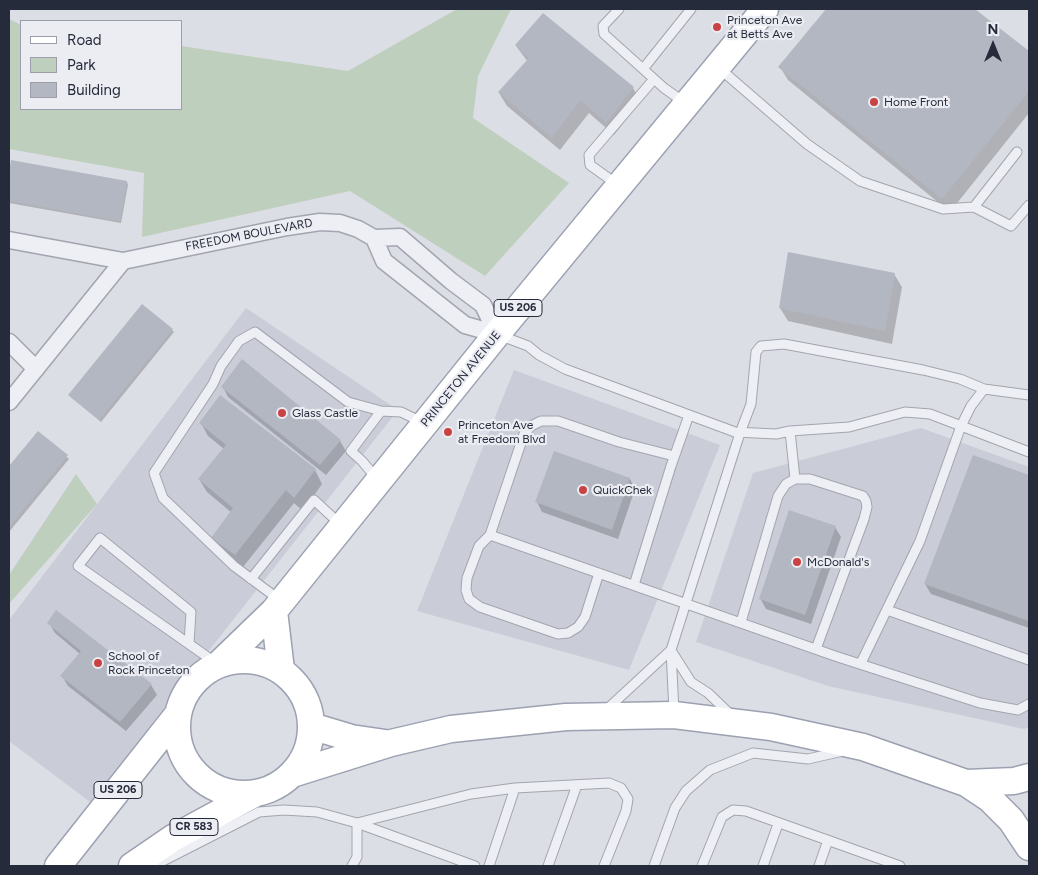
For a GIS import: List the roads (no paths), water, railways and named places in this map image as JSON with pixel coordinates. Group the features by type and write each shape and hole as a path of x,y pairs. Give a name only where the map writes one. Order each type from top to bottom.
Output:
{"main road":[{"name":"PRINCETON AVENUE","path":"218,665 278,606 497,334 717,67 757,14"},
{"path":"278,606 281,670"},
{"path":"292,774 307,752 312,726 310,713 303,694 291,679 281,670 263,663 243,660 218,665 196,680 188,690 178,714 178,740 188,764 197,774 219,789 245,794 258,792 271,788 292,774 391,743 451,729 566,716 674,715 771,728 863,747 966,783 990,799 1011,820 1029,848"},
{"name":"US 206","path":"58,866 178,714"},
{"path":"312,726 351,738 391,743"},
{"path":"966,783 1014,781 1029,778"},
{"name":"CR 583","path":"132,866 173,838 258,792"}],"street":[{"name":"FREEDOM BOULEVARD","path":"9,240 123,261 287,227 320,222 340,223 358,229 374,238 400,237 451,281 483,304 497,334"},
{"path":"374,238 384,262 465,325 497,334"},
{"path":"9,402 123,261"},
{"path":"9,342 36,368"}],"lane":[{"path":"619,9 603,26 604,34 654,79 686,104"},
{"path":"643,69 691,9"},
{"path":"717,67 807,144 860,181 943,209 974,207 1011,226 1029,205"},
{"path":"618,186 590,165 589,155 654,79"},
{"path":"974,207 1018,152"},
{"path":"278,606 163,498 154,473 213,384 221,366 239,341 255,332 348,402 380,411 401,412 426,424"},
{"path":"497,334 528,346 539,355 565,369 740,433 776,434 790,431 849,428 906,412 930,414 1029,452"},
{"path":"674,715 671,650 685,602 751,404 756,352 761,346 784,344 923,370 960,379 984,389 1029,395"},
{"path":"861,664 920,541 961,426 971,406 984,389"},
{"path":"379,481 351,451 380,411"},
{"path":"634,585 674,456 689,415"},
{"path":"600,573 585,617 578,627 568,633 558,634 480,607 470,599 466,590 467,578 479,546 490,535 524,434 531,426 541,420 558,421 619,442 674,456"},
{"path":"790,431 795,479"},
{"path":"741,622 778,496 786,484 795,479 810,479 863,496 867,507 816,648"},
{"path":"251,579 314,500 342,526"},
{"path":"490,535 861,664 980,703 1018,710 1029,704"},
{"path":"189,644 191,612 100,538 78,566 218,665"},
{"path":"887,610 1029,660"},
{"path":"599,716 671,650"},
{"path":"671,650 691,682 708,693 740,723"},
{"path":"654,866 675,808 686,791 710,770 753,753 808,759 863,747"},
{"path":"357,823 471,794 515,788 609,783 621,788 628,799 626,811 604,866"},
{"path":"548,866 577,785"},
{"path":"489,866 515,788"},
{"path":"153,866 259,812 284,810 317,812 357,823 475,866"},
{"path":"702,866 722,817 733,810 746,811 778,824 828,840 883,863 900,866"},
{"path":"352,866 357,857 357,823"},
{"path":"763,866 778,824"},
{"path":"819,866 828,840"}],"place":[{"name":"Princeton Ave at Betts Ave","path":"717,27"},
{"name":"Home Front","path":"874,102"},
{"name":"Glass Castle","path":"282,413"},
{"name":"Princeton Ave at Freedom Blvd","path":"448,432"},
{"name":"QuickChek","path":"583,490"},
{"name":"McDonald's","path":"797,562"},
{"name":"School of Rock Princeton","path":"98,663"}]}
